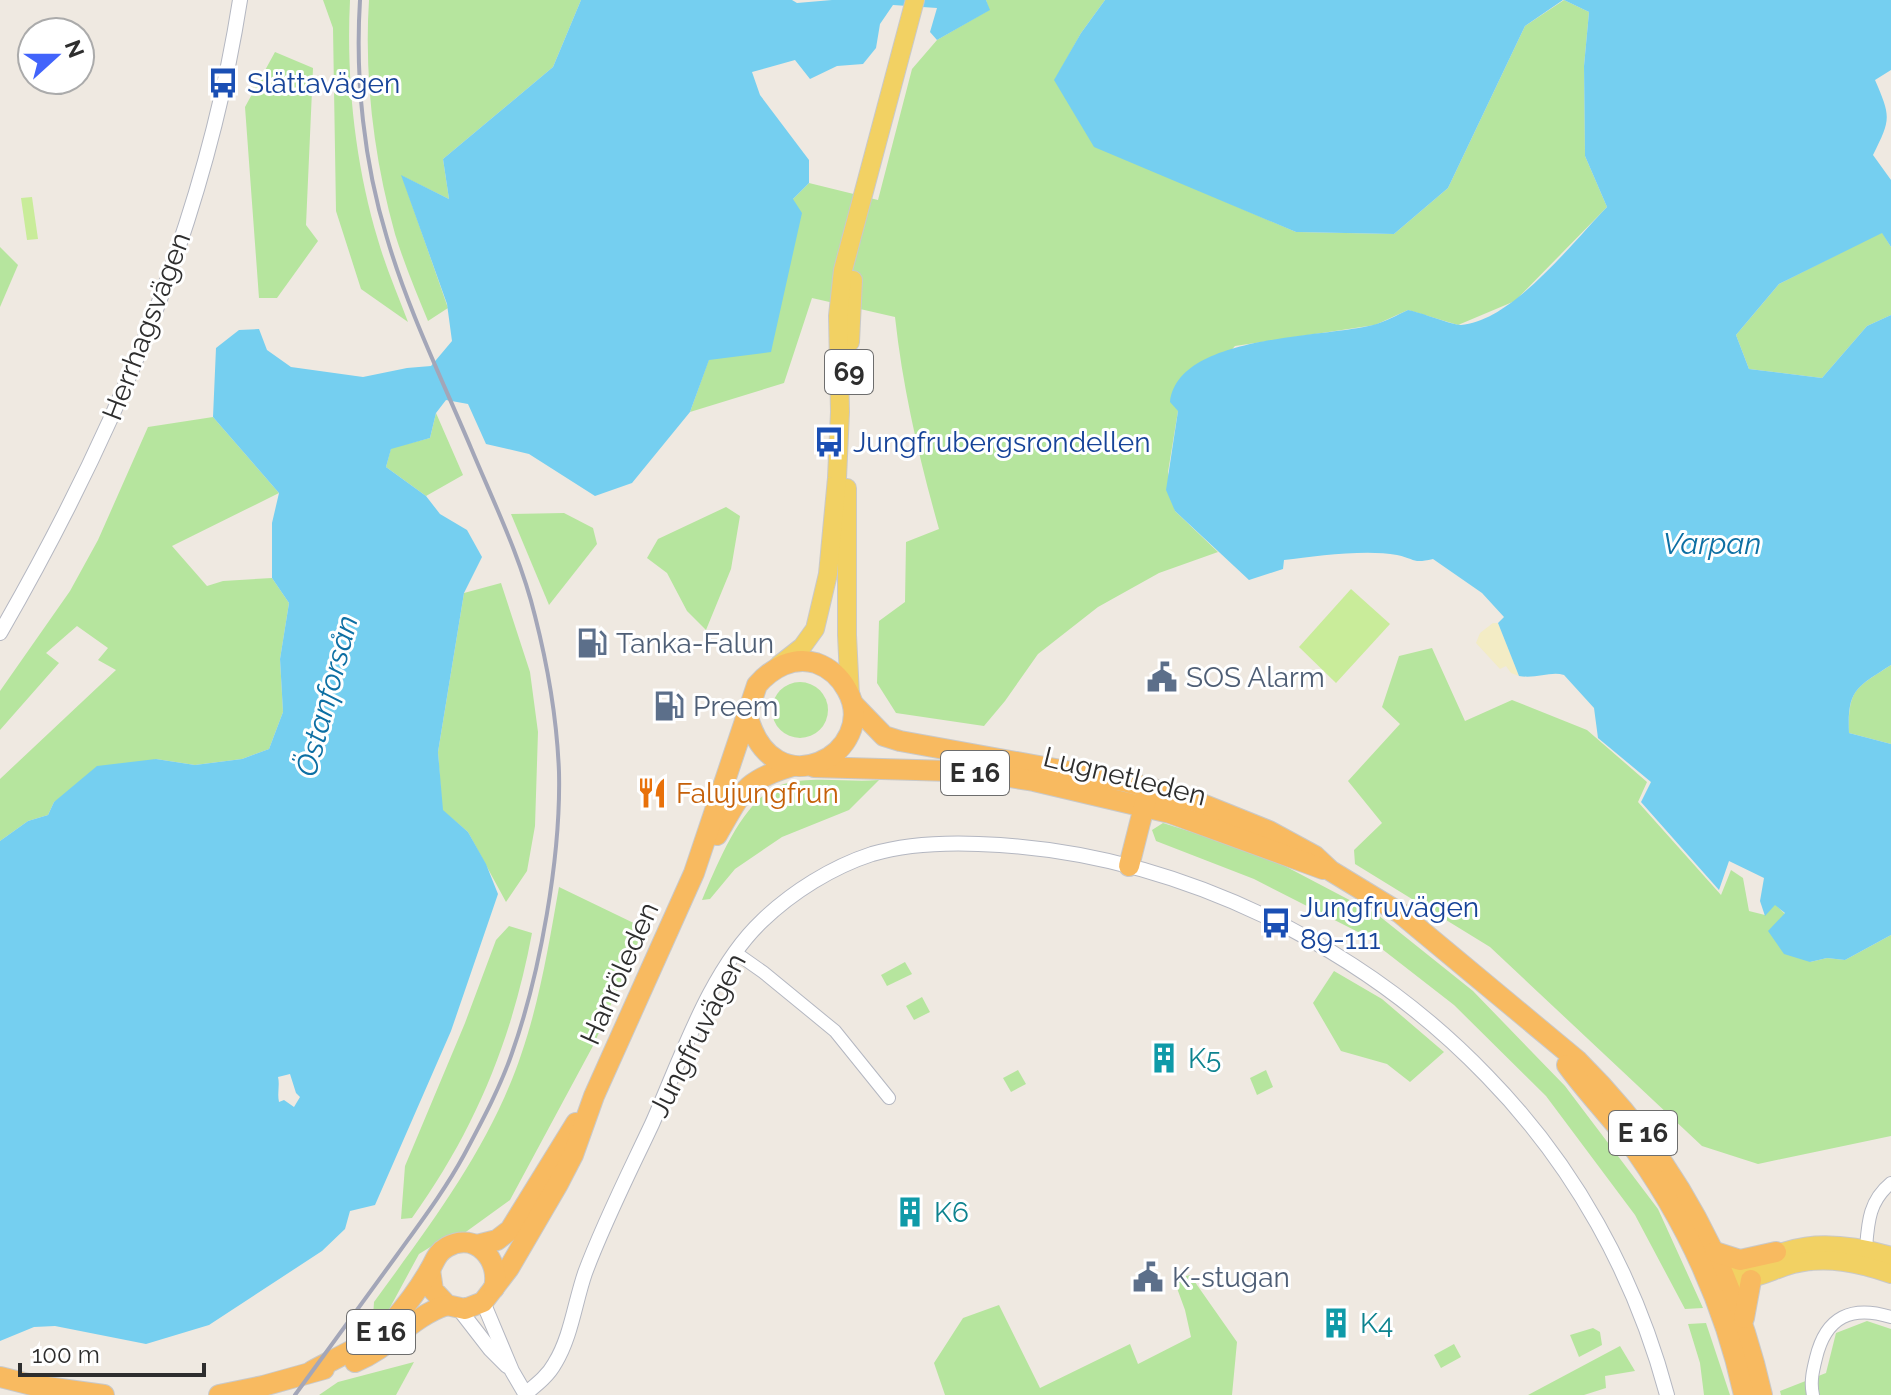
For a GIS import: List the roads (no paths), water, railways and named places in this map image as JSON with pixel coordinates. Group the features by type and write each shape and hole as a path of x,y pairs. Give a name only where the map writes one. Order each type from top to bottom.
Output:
{"highway":[{"path":"777,666 794,661 812,662 828,668 842,680 852,700"},
{"name":"E 16","path":"747,713 757,685 777,666"},
{"name":"E 16","path":"798,766 817,764 842,747 850,734 852,700"},
{"name":"Lugnetleden","path":"852,700 884,736 900,741 1243,819 1315,856 1331,871 1400,913 1594,1076 1645,1136 1678,1184 1715,1252 1729,1340 1744,1395"},
{"path":"747,713 752,733 762,749 776,760 798,766"},
{"name":"Hanröleden","path":"219,1395 344,1366 371,1355 395,1340 421,1316 453,1307 471,1308 488,1295 509,1268 573,1155 594,1096 694,873 747,713"},
{"name":"Lugnetleden","path":"798,766 992,774 1147,797"},
{"name":"Hanröleden","path":"694,873 747,787 767,773 798,766"},
{"path":"1129,866 1147,797"},
{"name":"Lugnetleden","path":"1546,1036 1650,1172 1743,1322 1762,1395"},
{"name":"Hanröleden","path":"312,1371 379,1333 399,1313 430,1270 436,1256 448,1246 462,1243 477,1245 497,1240 510,1230 594,1096"},
{"path":"477,1245 493,1262 496,1273 488,1295"},
{"path":"1715,1252 1740,1260 1776,1252"},
{"name":"E 16","path":"430,1270 433,1290 453,1307"},
{"path":"1743,1322 1751,1280"},
{"path":"0,1377 32,1385 104,1395"}],"main road":[{"name":"69","path":"777,666 802,647 815,629 828,574 838,465 839,306 844,262 915,0"},
{"name":"69","path":"852,237 847,507 852,700"},
{"path":"1719,1284 1776,1252 1820,1245 1865,1257 1891,1274"},
{"path":"1719,1284 1751,1280 1781,1268 1808,1262 1891,1256"}],"street":[{"name":"Herrhagsvägen","path":"0,633 95,457 160,295 197,186 229,60 240,0"},
{"name":"Jungfruvägen","path":"526,1394 544,1378 557,1359 585,1273 710,997 736,953 764,918 818,879 872,854 911,847 977,843 1087,855 1226,899 1314,943 1363,972 1406,1003 1487,1075 1539,1136 1600,1224 1640,1309 1667,1395"},
{"path":"736,953 835,1031 889,1098"},
{"path":"1865,1257 1871,1210 1879,1193 1891,1183"},
{"path":"488,1295 512,1371"},
{"path":"453,1307 512,1371 526,1394"},
{"path":"1813,1395 1812,1379 1817,1354 1825,1335 1837,1320 1859,1311 1891,1317"}],"water":[{"name":"Östanforsån","path":"581,0 792,0 797,3 832,0 986,0 990,10 937,40 930,32 937,8 893,5 880,24 876,48 863,64 837,66 810,79 795,60 752,72 760,95 809,160 809,183 793,199 802,213 771,352 709,360 690,412 632,483 595,496 529,454 486,444 468,404 446,400 436,413 430,438 391,449 386,467 426,496 440,514 467,530 482,557 464,593 438,752 443,810 468,832 498,894 451,1031 375,1205 350,1211 345,1229 322,1251 209,1325 146,1344 55,1326 34,1327 0,1341 0,841 28,821 48,815 54,802 97,766 156,759 195,765 242,759 269,749 283,712 280,659 289,603 272,578 272,523 279,493 213,417 216,348 239,330 259,329 267,350 291,367 363,377 431,366 452,341 447,304 401,175 449,199 443,159 553,67","holes":["290,1074 300,1097 294,1107 284,1100 279,1102 278,1077"]},
{"path":"1105,0 1563,0 1525,26 1448,188 1394,234 1296,232 1094,147 1054,80 1081,33"},
{"name":"Varpan","path":"1564,0 1891,0 1891,70 1875,80 1887,118 1873,155 1891,180 1891,247 1882,233 1779,284 1736,335 1749,369 1822,378 1867,326 1891,315 1891,665 1856,691 1850,707 1849,733 1891,744 1891,935 1845,960 1827,958 1810,962 1784,954 1768,931 1785,913 1775,905 1765,916 1760,901 1764,878 1729,861 1719,890 1641,802 1651,782 1598,738 1594,708 1564,675 1519,676 1498,623 1504,617 1482,593 1433,559 1417,561 1397,555 1371,553 1284,560 1283,569 1249,580 1175,511 1166,490 1178,411 1170,402 1179,380 1198,363 1225,351 1256,343 1373,325 1408,310 1461,325 1480,320 1500,310 1540,278 1607,207 1585,156 1584,66 1589,12"}],"railway":[{"path":"295,1395 441,1194 496,1092 522,1022 540,952 559,805 554,713 529,594 506,531 415,318 379,209 367,151 360,90 360,0"}],"place":[{"name":"Slättavägen","path":"223,83"},
{"name":"Jungfrubergsrondellen","path":"829,442"},
{"name":"Tanka-Falun","path":"592,643"},
{"name":"SOS Alarm","path":"1162,677"},
{"name":"Preem","path":"669,706"},
{"name":"Falujungfrun","path":"652,793"},
{"name":"Jungfruvägen 89-111","path":"1276,923"},
{"name":"K5","path":"1164,1058"},
{"name":"K6","path":"910,1212"},
{"name":"K-stugan","path":"1148,1277"},
{"name":"K4","path":"1336,1323"}]}
